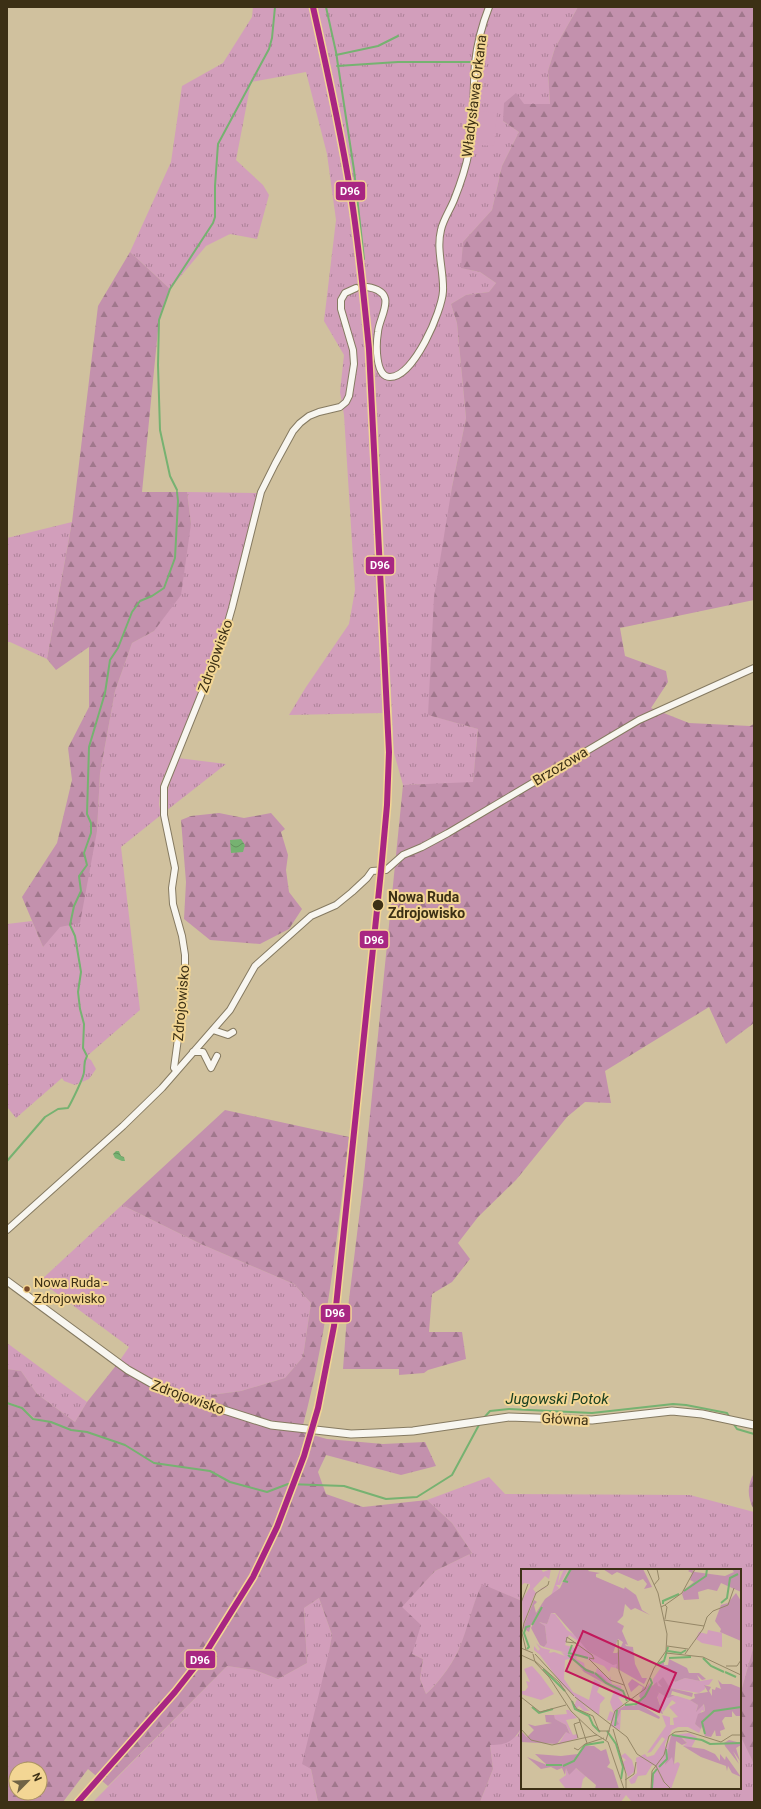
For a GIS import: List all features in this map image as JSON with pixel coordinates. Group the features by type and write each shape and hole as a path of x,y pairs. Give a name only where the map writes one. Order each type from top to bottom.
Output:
{"street":[{"name":"Władysława Orkana","path":"367,287 377,290 383,295 385,301 385,312 378,332 378,367 382,374 390,377 397,375 413,363 442,301 443,290 439,240 441,229 455,198 469,150 475,62 479,38 489,7"},
{"name":"Zdrojowisko","path":"176,1070 174,1068 185,988 185,955 182,936 173,904 172,888 175,868 164,815 164,787 222,643 261,493 293,430 300,422 319,412 340,407 346,402 349,396 354,364 353,350 341,309 342,300 345,293 356,288"},
{"name":"Brzozowa","path":"372,871 386,870 402,855 422,847 448,833 639,720 754,668"},
{"name":"Zdrojowisko","path":"7,1230 152,1098 230,1010 255,966 311,916 336,905 367,878 372,871"},
{"path":"213,1030 228,1035 233,1032"},
{"path":"193,1052 203,1052 211,1068 217,1056"},
{"name":"Zdrojowisko","path":"7,1281 128,1370 174,1394 271,1425 351,1434"},
{"name":"Główna","path":"351,1434 413,1431 509,1417 592,1420 672,1411 702,1414 754,1425"}],"green space":[{"path":"253,7 309,7 332,109 348,196 366,349 383,713 289,715 306,687 349,624 355,590 344,415 340,392 344,355 324,321 336,220 327,154 306,72 251,82 236,160 263,185 269,195 257,239 230,234 206,246 170,289 130,252 171,162 182,86 223,63 252,17"},
{"path":"317,7 578,7 555,48 548,71 550,104 523,104 503,121 519,132 502,166 492,210 463,242 462,268 480,272 496,283 489,292 466,295 451,304 457,323 466,418 452,487 429,715 478,729 473,783 403,785 394,753 377,412 366,282 355,194"},
{"path":"578,7 754,7 754,600 620,628 625,656 666,671 668,682 651,708 689,723 750,726 754,724 754,1023 726,1044 709,1007 605,1071 611,1103 585,1102 567,1117 516,1180 478,1217 458,1243 470,1259 452,1282 432,1294 429,1332 462,1332 466,1359 428,1370 424,1373 399,1375 399,1369 343,1369 347,1316 363,1185 403,785 473,782 478,729 428,715 434,597 452,487 466,418 457,323 451,304 466,295 489,292 496,283 480,272 461,268 463,242 492,210 502,166 519,132 503,121 504,103 516,93 524,104 550,104 548,71 555,48"},
{"path":"480,111 497,113 494,146 477,145"},
{"path":"130,252 170,289 159,320 142,492 187,492 191,524 181,595 154,631 132,643 115,691 100,773 97,831 80,923 60,927 43,947 22,897 57,843 72,780 68,748 89,707 89,647 56,670 47,659 72,522 98,306"},
{"path":"187,492 261,493 222,643 161,783 159,804 161,815 121,847 140,1010 86,1057 91,1060 96,1069 89,1079 75,1085 64,1081 62,1078 16,1118 7,1107 7,924 32,921 43,947 97,831 100,773 115,691 132,643 154,631 191,524"},
{"path":"72,522 47,659 7,642 7,538"},
{"path":"178,758 226,764 166,811 169,784"},
{"path":"219,813 244,818 271,813 285,829 281,832 288,855 286,870 289,892 302,909 289,929 260,944 210,940 184,919 186,882 181,820 191,816"},
{"path":"225,1110 349,1137 331,1283 319,1357 311,1393 302,1429 284,1427 327,1439 383,1444 425,1442 436,1466 401,1475 326,1455 318,1472 326,1494 363,1507 427,1500 452,1523 472,1553 435,1571 402,1607 421,1625 412,1654 423,1659 420,1679 426,1694 440,1679 456,1655 482,1584 521,1601 521,1728 516,1736 509,1742 490,1745 493,1769 480,1802 318,1802 311,1769 302,1764 332,1635 319,1598 304,1608 307,1663 278,1679 255,1670 227,1666 108,1786 88,1769 63,1802 7,1802 7,1402 7,1369 21,1371 37,1394 75,1422 87,1402 118,1363 132,1373 211,1406 211,1395 241,1391 285,1378 303,1357 311,1303 294,1284 201,1244 122,1205","holes":["7,1402 22,1407 34,1418 38,1419 33,1419 22,1408"]},
{"path":"122,1205 201,1244 294,1284 311,1303 303,1357 285,1378 241,1391 211,1395 211,1406 174,1394 118,1363 129,1347 40,1281"},
{"path":"7,1343 87,1402 75,1422 37,1394 21,1371 7,1369"},
{"path":"754,1473 754,1510 749,1496 749,1487"},
{"path":"489,1477 505,1494 690,1495 754,1512 754,1645 742,1688 741,1700 741,1569 521,1569 521,1601 482,1585 462,1641 453,1661 436,1684 426,1694 420,1679 423,1659 412,1654 401,1607 435,1571 472,1553 452,1523 427,1500"},
{"path":"319,1598 332,1635 311,1769 318,1802 93,1802 227,1666 255,1670 278,1679 307,1663 304,1608"},
{"path":"754,1645 754,1764 741,1737 742,1688"},
{"path":"521,1729 521,1789 741,1789 741,1736 754,1764 754,1802 632,1802 626,1795 621,1802 480,1802 493,1769 490,1745 517,1736"}],"water":[{"path":"241,839 245,845 243,852 231,853 230,840"},
{"path":"116,1151 119,1151 121,1156 124,1157 125,1161 115,1158 113,1154"}],"waterway":[{"path":"177,490 170,476 160,430 158,365 159,320 170,289 213,223 215,217 215,186 218,144 269,49 272,38 275,7"},
{"path":"326,7 336,52 354,170 364,259"},
{"path":"336,55 378,46 398,36"},
{"path":"337,66 398,62 471,62"},
{"path":"7,1161 45,1117 58,1109 68,1108 83,1075 87,1056 83,1048 84,1024 78,992 81,972 75,936 70,925 74,906 81,891 79,876 87,865 84,853 91,833 91,823 87,814 89,747 105,693 110,660 118,648 132,612 140,601 152,596 164,588 175,558 178,501 177,492"},
{"name":"Jugowski Potok","path":"7,1403 22,1408 33,1419 51,1422 71,1430 87,1432 125,1445 154,1463 210,1471 230,1482 267,1492 288,1484 344,1486 386,1499 417,1497 452,1475 480,1423"},
{"name":"Jugowski Potok","path":"482,1420 490,1411 509,1409 592,1413 673,1404 727,1413 730,1418"},
{"name":"Jugowski Potok","path":"733,1423 737,1429 754,1434"}],"tunnel":[{"path":"356,288 367,287"}],"transit line":[{"name":"D96","path":"78,1802 175,1692 205,1654 253,1577 277,1527 304,1456 318,1408 334,1326 381,871 387,805 389,752 369,349 351,195 334,101 313,7"}],"place":[{"name":"Nowa Ruda Zdrojowisko","path":"378,905"},
{"name":"Nowa Ruda - Zdrojowisko","path":"27,1289"}]}
